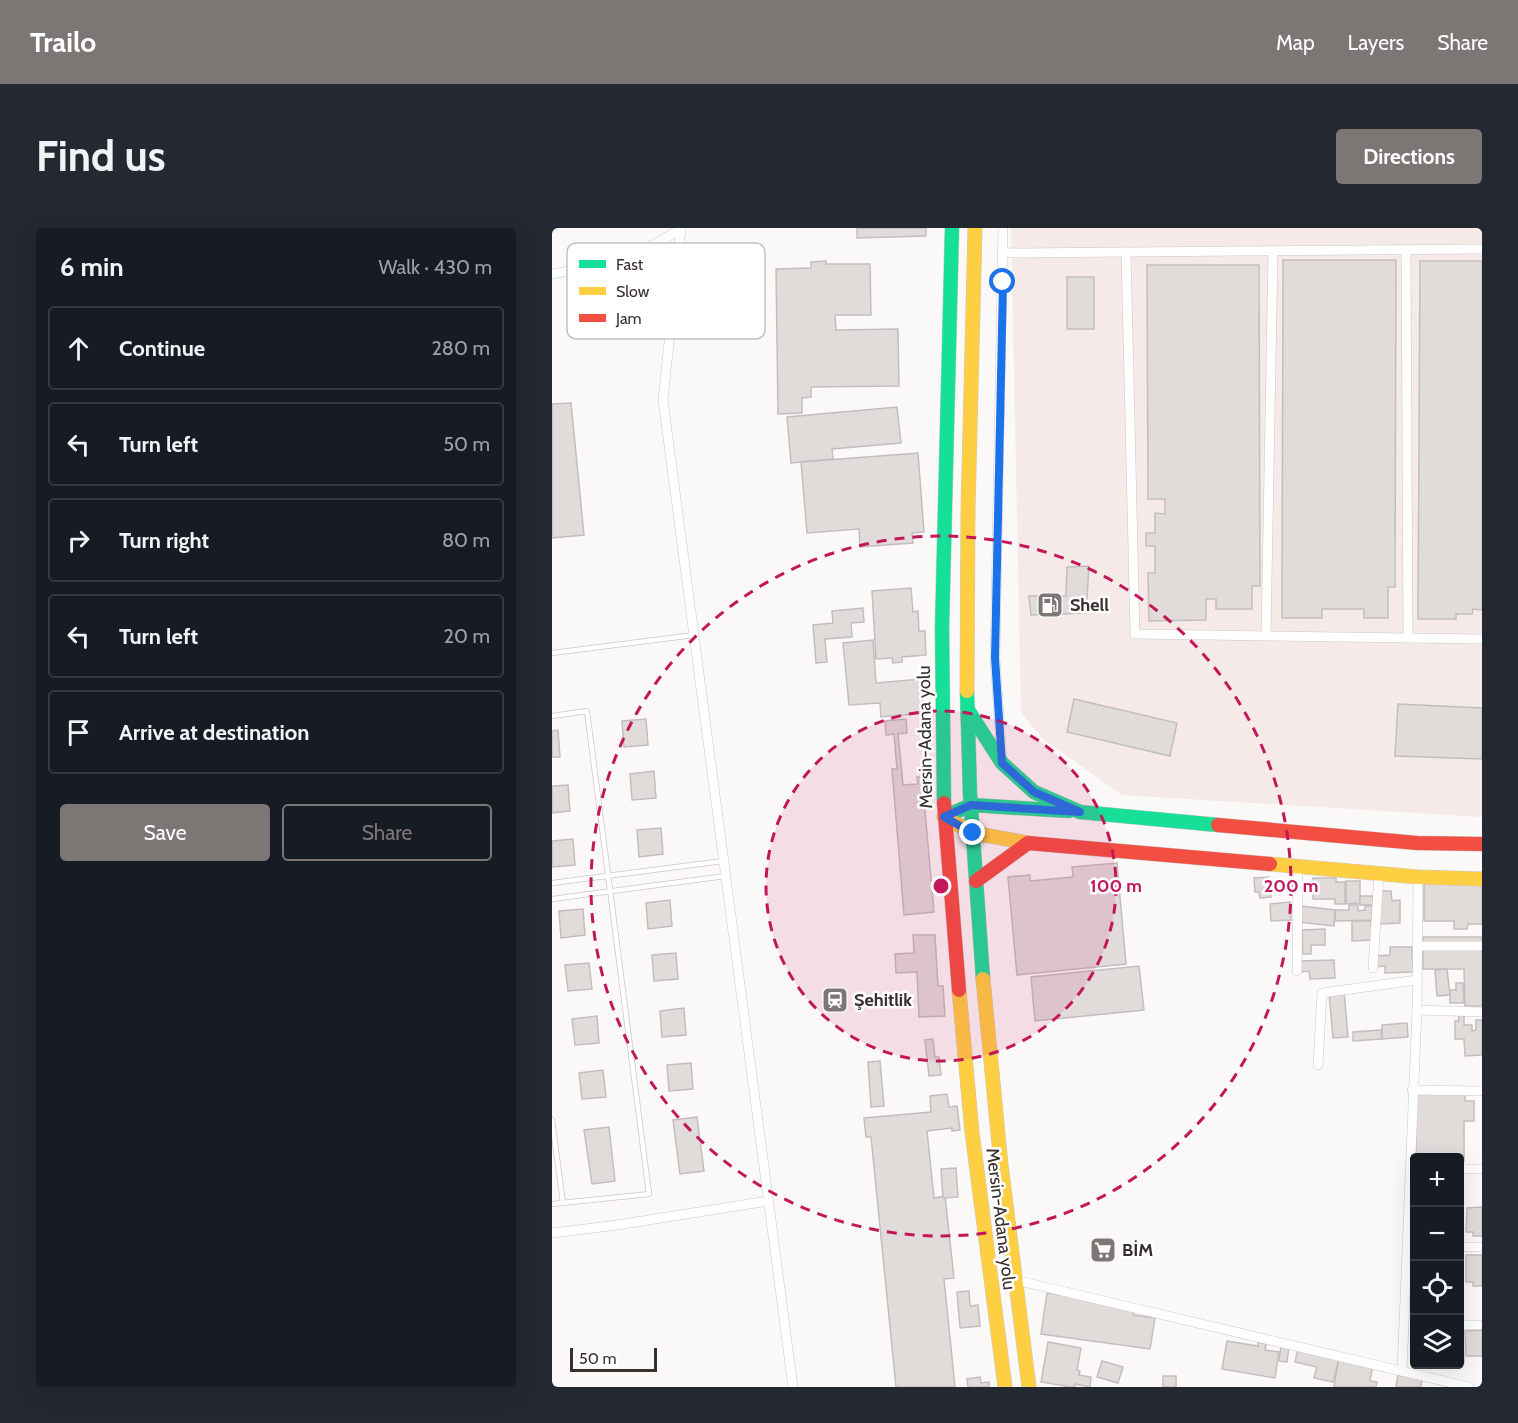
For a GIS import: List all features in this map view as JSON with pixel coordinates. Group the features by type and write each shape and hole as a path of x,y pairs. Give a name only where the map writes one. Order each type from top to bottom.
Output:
{"main road":[{"name":"Mersin-Adana yolu","path":"975,228 966,627 971,805 995,1127 1029,1387"},
{"name":"Mersin-Adana yolu","path":"950,231 942,627 944,817 972,1132 1005,1387"},
{"path":"968,711 1002,763 1034,792 1080,812"},
{"path":"944,817 971,805 1080,812 1417,843 1482,844"},
{"path":"944,817 973,833 1028,843 1379,874 1482,879"},
{"path":"976,882 1028,843"}],"street":[{"path":"1002,763 995,658 1003,228"},
{"path":"657,243 681,229"},
{"path":"1003,253 1482,249"},
{"path":"1406,250 1408,638"},
{"path":"1126,252 1135,634 1482,639"},
{"path":"1266,636 1273,252"},
{"path":"552,274 567,271"},
{"path":"669,339 663,400 793,1387"},
{"path":"1297,971 1298,867"},
{"path":"1373,968 1379,874"},
{"path":"1412,1153 1418,877"},
{"path":"1418,946 1482,946"},
{"path":"1317,1065 1322,993 1417,980"},
{"path":"1416,1010 1482,1012"},
{"path":"1412,1090 1482,1091"},
{"path":"1464,1169 1482,1169"},
{"path":"552,1233 768,1201"},
{"path":"1464,1247 1482,1247"},
{"path":"1402,1371 1409,1326 1411,1261"},
{"path":"1015,1280 1469,1387"},
{"path":"1464,1325 1479,1325"}],"lane":[{"path":"552,653 694,635"},
{"path":"552,716 587,711 649,1194 552,1204"},
{"path":"552,883 723,861"},
{"path":"552,899 725,876"},
{"path":"552,1120 563,1203"}],"shaded area":[{"path":"1011,228 1482,228 1482,817 1122,795 1043,739 1021,712"}],"building":[{"path":"857,228 926,228 926,236 857,238"},
{"path":"1283,260 1396,260 1395,587 1388,587 1388,618 1364,618 1364,609 1322,609 1322,618 1282,618"},
{"path":"826,261 826,264 870,264 871,315 835,315 836,330 898,329 899,386 811,387 811,397 802,398 802,413 778,414 776,269 811,268 811,262"},
{"path":"1420,261 1482,261 1482,610 1473,609 1472,614 1456,614 1456,619 1418,619"},
{"path":"1147,265 1259,265 1260,586 1252,586 1252,609 1216,609 1216,599 1206,599 1206,620 1149,621 1148,573 1155,573 1155,546 1146,546 1146,533 1155,533 1155,513 1165,514 1165,499 1148,499"},
{"path":"1067,277 1094,277 1094,329 1067,329"},
{"path":"571,403 584,535 552,538 552,404"},
{"path":"897,407 901,443 832,449 833,459 791,463 787,417"},
{"path":"918,453 924,532 912,533 913,543 860,547 859,529 807,533 801,462"},
{"path":"1089,566 1086,613 1031,615 1029,596 1066,596 1067,567"},
{"path":"911,588 913,612 918,611 919,631 925,631 926,655 902,657 902,662 893,663 892,658 876,659 872,591"},
{"path":"863,608 864,622 851,623 852,637 825,639 827,662 816,663 813,625 833,623 832,611"},
{"path":"873,640 876,683 921,679 924,713 881,717 880,703 849,705 843,643"},
{"path":"1074,699 1177,723 1170,756 1067,732"},
{"path":"1398,704 1482,708 1482,759 1395,756"},
{"path":"646,719 648,745 624,747 622,721"},
{"path":"906,719 907,733 898,734 903,785 918,784 917,777 922,777 934,912 904,915 892,769 897,769 894,734 886,735 885,721"},
{"path":"558,730 560,757 552,757 552,731"},
{"path":"654,771 656,798 632,800 630,774"},
{"path":"568,785 570,811 552,813 552,786"},
{"path":"661,828 663,854 639,857 637,830"},
{"path":"573,839 575,865 552,867 552,841"},
{"path":"1117,863 1126,964 1017,975 1008,877 1030,875 1030,881 1073,877 1072,867"},
{"path":"1269,877 1271,897 1260,898 1259,892 1255,892 1254,878"},
{"path":"1313,878 1336,878 1336,882 1345,882 1345,904 1335,904 1335,899 1313,899"},
{"path":"1346,881 1360,881 1360,903 1346,904"},
{"path":"1424,881 1482,882 1482,924 1468,924 1467,929 1454,929 1454,921 1424,921"},
{"path":"1380,891 1391,891 1392,901 1400,900 1400,923 1380,924"},
{"path":"1360,896 1373,896 1373,905 1360,905"},
{"path":"670,900 672,926 648,929 646,903"},
{"path":"1290,902 1291,920 1271,921 1270,904"},
{"path":"1349,905 1358,905 1358,911 1365,910 1365,906 1372,906 1372,920 1335,921 1335,910 1349,910"},
{"path":"1301,906 1335,910 1334,926 1299,922"},
{"path":"583,909 585,935 561,938 559,911"},
{"path":"1352,921 1371,921 1372,940 1352,941"},
{"path":"1325,929 1325,945 1311,945 1311,954 1303,954 1302,930"},
{"path":"913,935 935,935 938,986 943,986 945,1016 919,1017 917,972 896,973 895,954 914,953"},
{"path":"1423,937 1482,937 1482,1006 1465,1006 1464,969 1423,969"},
{"path":"1390,947 1412,947 1413,972 1385,973 1385,966 1376,967 1376,956 1390,955"},
{"path":"676,953 678,979 654,981 652,955"},
{"path":"1334,960 1335,978 1310,979 1309,971 1301,972 1301,961"},
{"path":"589,963 592,989 568,991 565,965"},
{"path":"1139,966 1144,1010 1035,1021 1031,977"},
{"path":"1447,969 1450,995 1437,996 1435,970"},
{"path":"1456,983 1463,983 1464,1003 1450,1003 1450,990 1456,990"},
{"path":"1344,991 1348,1037 1333,1038 1329,993"},
{"path":"684,1008 686,1035 662,1037 660,1011"},
{"path":"1458,1012 1464,1012 1464,1025 1472,1025 1472,1031 1476,1030 1476,1020 1482,1020 1482,1055 1465,1056 1464,1039 1455,1039 1455,1021 1459,1021"},
{"path":"597,1016 599,1043 575,1045 572,1019"},
{"path":"1407,1023 1408,1037 1382,1039 1382,1025"},
{"path":"1381,1030 1382,1039 1353,1041 1353,1032"},
{"path":"933,1039 935,1057 939,1057 941,1075 929,1076 925,1040"},
{"path":"880,1061 884,1106 871,1107 868,1062"},
{"path":"691,1063 693,1089 669,1091 667,1065"},
{"path":"603,1070 606,1097 582,1099 579,1073"},
{"path":"1465,1092 1465,1101 1474,1101 1474,1121 1464,1121 1464,1153 1416,1153 1416,1093"},
{"path":"947,1094 949,1107 957,1106 960,1130 952,1131 952,1128 927,1131 934,1198 945,1196 954,1278 944,1279 955,1387 896,1387 871,1137 866,1137 864,1118 931,1112 930,1096"},
{"path":"697,1117 704,1171 680,1174 673,1120"},
{"path":"609,1127 615,1181 592,1184 584,1130"},
{"path":"956,1168 958,1197 943,1198 941,1169"},
{"path":"1482,1207 1482,1236 1473,1236 1473,1232 1466,1232 1467,1208"},
{"path":"1466,1255 1482,1255 1482,1286 1473,1286 1473,1282 1466,1282"},
{"path":"969,1291 970,1306 978,1305 980,1326 960,1328 957,1292"},
{"path":"1047,1293 1135,1306 1133,1315 1155,1318 1150,1349 1041,1334"},
{"path":"1482,1330 1482,1356 1466,1356 1465,1331"},
{"path":"1227,1341 1258,1346 1258,1342 1266,1344 1265,1350 1279,1352 1275,1378 1222,1369"},
{"path":"1048,1342 1081,1348 1077,1370 1080,1371 1079,1375 1091,1377 1090,1387 1075,1384 1075,1387 1071,1387 1041,1382"},
{"path":"1281,1345 1289,1347 1287,1362 1279,1361"},
{"path":"1298,1349 1339,1359 1333,1382 1314,1378 1317,1367 1295,1362"},
{"path":"1339,1357 1373,1363 1370,1381 1377,1382 1376,1387 1334,1387"},
{"path":"1102,1361 1123,1367 1118,1383 1097,1377"},
{"path":"1398,1375 1422,1379 1421,1387 1396,1387"},
{"path":"1163,1376 1176,1376 1176,1387 1163,1387"},
{"path":"980,1377 981,1383 989,1382 989,1387 968,1387 967,1379"}],"traffic: fast":[{"path":"944,803 942,628 952,228"},
{"path":"967,691 970,794 983,979"},
{"path":"968,710 1002,763 1034,792 1080,812 1218,825"},
{"path":"944,817 971,805 1069,811"}],"traffic: slow":[{"path":"967,691 968,511 975,228"},
{"path":"944,817 973,833 1028,843"},
{"path":"1270,864 1418,877 1482,879"},
{"path":"983,979 1001,1165 1029,1387"},
{"path":"959,990 972,1132 1005,1387"}],"traffic: jam":[{"path":"944,803 959,990"},
{"path":"1218,825 1417,843 1482,844"},
{"path":"976,881 1028,843 1270,864"}],"place":[{"name":"Shell","path":"1050,605"},
{"name":"Şehitlik","path":"835,1000"},
{"name":"BİM","path":"1103,1250"}],"route":[{"path":"973,833 944,817 971,805 1080,812 1034,792 1002,763 995,658 1003,282"}]}
